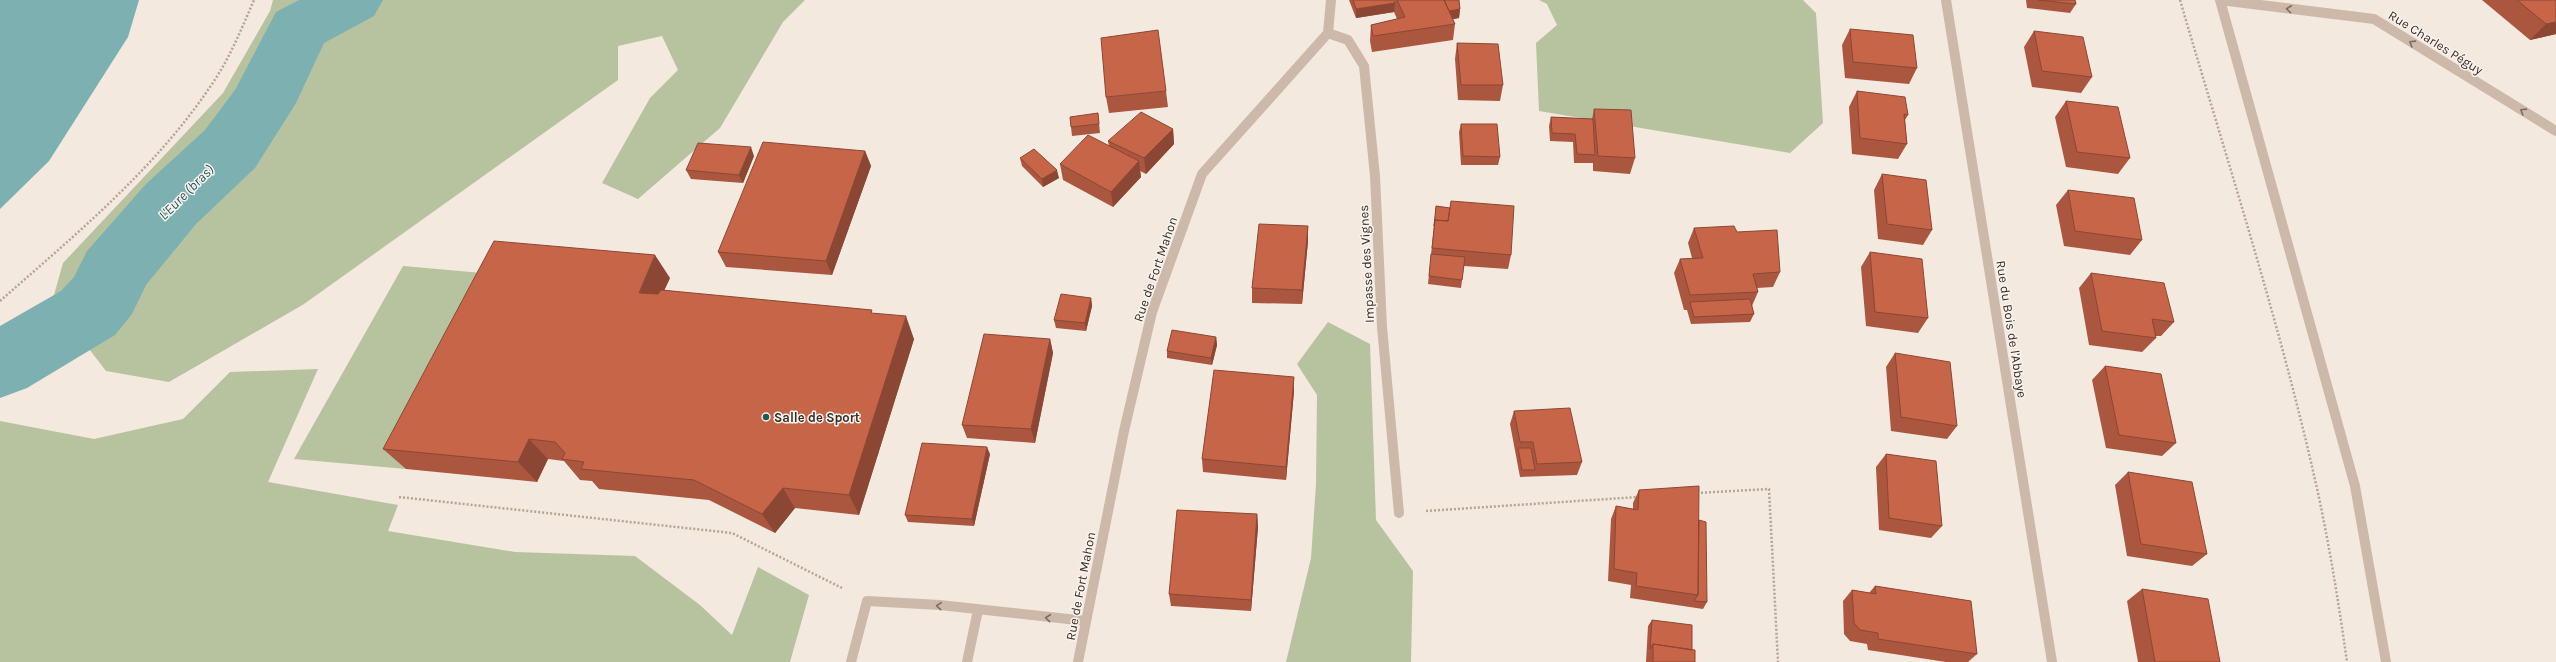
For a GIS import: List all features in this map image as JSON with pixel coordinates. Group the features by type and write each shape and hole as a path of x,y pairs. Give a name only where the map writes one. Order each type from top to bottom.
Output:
{"street":[{"path":"1328,33 1331,0"},
{"name":"Rue du Bois de l'Abbaye","path":"1946,0 2052,662"},
{"path":"2220,0 2355,486 2386,662"},
{"name":"Rue Charles Péguy","path":"2220,0 2374,20 2556,131"},
{"name":"Impasse des Vignes","path":"1328,33 1348,40 1364,66 1375,176 1382,327 1399,513"},
{"name":"Rue de Fort Mahon","path":"1078,662 1124,431 1152,312 1202,174 1328,33"},
{"path":"851,662 867,601 1086,621"},
{"path":"967,662 978,610"}],"path":[{"path":"0,301 97,214 175,133 216,79 248,18 254,0"},
{"path":"2180,0 2296,399 2326,528 2347,662"},
{"path":"1690,494 1769,489 1778,662"},
{"path":"399,497 732,532 867,601"},
{"path":"1399,513 1643,497"}],"green space":[{"path":"273,0 805,0 783,22 720,128 638,199 602,183 650,98 678,70 662,36 618,46 618,80 304,304 169,382 106,371 83,341 124,287 45,327 63,263 223,93 270,11"},
{"path":"1539,0 1803,0 1816,13 1823,123 1790,153 1539,111 1536,43 1557,25 1547,4"},
{"path":"403,266 505,275 406,469 294,459"},
{"path":"1328,322 1370,344 1376,520 1413,571 1411,662 1286,662 1311,558 1316,484 1317,395 1297,364"},
{"path":"18,330 0,370 0,333"},
{"path":"318,369 268,482 398,505 388,531 515,552 635,556 700,605 732,635 758,567 809,595 790,662 0,662 0,421 94,439 183,419 230,372"}],"water":[{"path":"0,0 139,0 128,37 49,161 0,209"}],"building":[{"path":"1353,0 1394,0 1395,3 1356,9"},
{"path":"1397,0 1444,0 1455,24 1373,36 1371,25 1405,17"},
{"path":"1444,0 1459,0 1460,9 1449,11"},
{"path":"2038,0 2075,0 2076,4"},
{"path":"2517,0 2556,0 2556,22 2546,24"},
{"path":"1850,29 1913,35 1917,68 1853,62"},
{"path":"1158,30 1166,91 1106,97 1101,38"},
{"path":"2034,31 2083,37 2092,77 2042,71"},
{"path":"1457,43 1498,44 1503,85 1461,85"},
{"path":"1857,91 1905,97 1908,115 1904,114 1907,144 1860,138"},
{"path":"2066,101 2118,107 2130,158 2077,152"},
{"path":"1594,109 1631,110 1635,158 1598,156"},
{"path":"1141,112 1173,129 1144,158 1108,141"},
{"path":"1098,113 1099,124 1071,127 1070,117"},
{"path":"1551,117 1593,119 1595,155 1577,154 1575,134 1552,133"},
{"path":"1461,124 1497,124 1500,157 1463,156"},
{"path":"1088,135 1139,161 1111,192 1060,164"},
{"path":"763,142 865,151 826,261 718,252"},
{"path":"698,143 751,147 739,175 686,170"},
{"path":"1034,149 1057,170 1042,179 1020,158"},
{"path":"1882,174 1926,180 1932,230 1887,224"},
{"path":"2068,190 2134,198 2142,240 2075,231"},
{"path":"1451,201 1514,206 1511,255 1432,248 1435,220 1448,221"},
{"path":"1436,206 1450,208 1448,221 1435,220 1434,226"},
{"path":"1259,224 1308,226 1302,290 1252,288"},
{"path":"1734,226 1737,232 1777,230 1780,272 1753,274 1758,292 1690,295 1680,259 1703,258 1694,228"},
{"path":"494,241 655,255 639,293 658,294 661,290 872,310 871,313 906,316 849,495 783,488 762,514 694,480 581,469 584,462 562,459 565,453 555,442 529,439 518,462 383,449"},
{"path":"1870,252 1922,259 1928,318 1875,312"},
{"path":"1431,254 1465,257 1462,280 1429,276"},
{"path":"2091,273 2164,283 2174,322 2152,319 2156,338 2102,331"},
{"path":"1061,294 1091,298 1085,323 1054,320"},
{"path":"1750,299 1754,314 1694,317 1690,302"},
{"path":"1172,330 1216,337 1211,358 1167,351"},
{"path":"984,334 1050,339 1031,429 962,425"},
{"path":"1895,353 1950,362 1957,426 1901,417"},
{"path":"2105,366 2161,374 2176,443 2119,435"},
{"path":"1214,370 1294,377 1286,467 1202,459"},
{"path":"1570,408 1582,462 1537,464 1533,442 1520,442 1514,411"},
{"path":"922,443 987,447 972,519 905,515"},
{"path":"1518,448 1531,448 1535,470 1522,470"},
{"path":"1886,454 1936,461 1942,526 1889,518"},
{"path":"2128,472 2192,482 2207,554 2141,544"},
{"path":"1699,486 1698,595 1636,586 1637,573 1614,569 1616,506 1638,510 1639,490"},
{"path":"1177,510 1257,514 1251,600 1169,594"},
{"path":"1699,520 1706,522 1707,602 1694,601 1698,595"},
{"path":"1875,586 1971,601 1977,654 1878,639 1878,633 1860,630 1854,623 1852,590 1876,594"},
{"path":"2142,589 2208,599 2220,662 2155,662"},
{"path":"1652,620 1692,625 1692,650 1653,644 1650,649"},
{"path":"1653,644 1695,650 1695,662 1653,662"}],"waterway":[{"name":"L'Eure (bras)","path":"0,365 88,313 106,293 113,272 171,204 230,149 262,103 299,28 351,0"}],"place":[{"name":"Salle de Sport","path":"766,417"}]}
